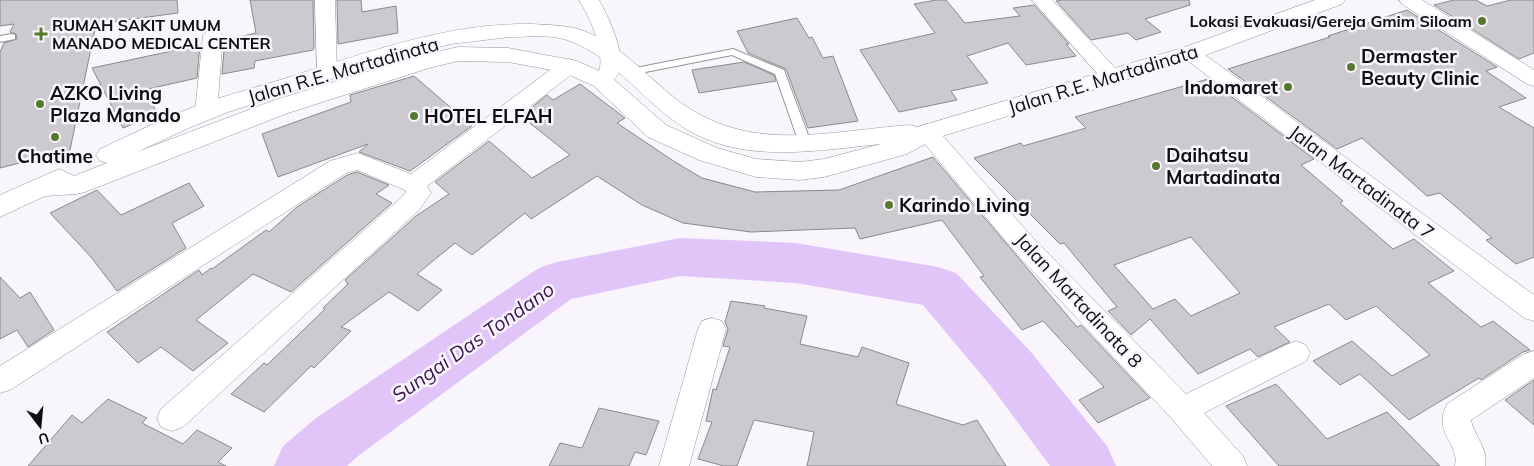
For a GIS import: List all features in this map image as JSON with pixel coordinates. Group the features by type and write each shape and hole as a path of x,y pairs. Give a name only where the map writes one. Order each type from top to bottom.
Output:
{"highway":[{"name":"Jalan R.E. Martadinata","path":"16,197 76,186 280,107 423,62 458,54 508,54 569,66 602,81 657,131 708,154 756,168 800,171 824,168 898,148 927,132 1110,76 1190,54 1335,0"},
{"name":"Jalan R.E. Martadinata","path":"16,197 206,111 415,45 461,36 504,31 530,30 573,34 594,43 679,114 713,132 748,143 836,142 886,134 927,132"}],"street":[{"path":"325,0 327,72"},
{"path":"589,0 595,9 603,31 608,55 610,68 602,81"},
{"path":"1042,0 1110,76"},
{"path":"1409,0 1534,79"},
{"path":"206,111 213,36"},
{"name":"Jalan Martadinata 7","path":"1190,54 1534,310"},
{"path":"413,184 569,66"},
{"name":"Jalan Martadinata 8","path":"927,132 1024,244 1182,410 1232,466"},
{"path":"0,381 338,167 358,161 413,184 419,193 410,204 172,418"},
{"path":"674,466 712,329"},
{"path":"1182,410 1296,353"},
{"path":"1470,466 1471,455 1456,426 1456,413 1534,363"}],"lane":[{"path":"0,39 11,37"},
{"path":"630,72 733,52 780,72 805,143"}],"building":[{"path":"0,0 177,0 178,13 96,24 70,150 0,168 0,52 4,43 17,39 16,34 10,32 14,24 0,26"},
{"path":"250,0 313,0 313,50 255,61 254,68 222,74 225,40 256,33"},
{"path":"337,0 361,0 362,12 396,6 398,33 338,44"},
{"path":"946,0 965,23 1020,16 1013,8 1034,5 1069,44 1066,44 1076,56 1026,65 1008,43 967,56 988,83 951,91 957,100 899,112 860,50 935,33 914,4"},
{"path":"1189,0 1190,5 1145,19 1161,32 1136,40 1128,33 1091,40 1056,1"},
{"name":"Lokasi Evakuasi/Gereja Gmim Siloam","path":"1454,0 1476,0 1487,6 1511,0 1534,0 1534,53 1519,59 1434,5"},
{"path":"1407,10 1497,67 1486,71 1526,98 1499,107 1534,128 1534,257 1516,264 1486,240 1492,238 1440,193 1427,196 1362,138 1337,149 1228,69 1330,37 1328,36"},
{"path":"797,18 809,38 812,37 823,58 833,56 858,121 808,128 786,69 748,53 737,31"},
{"path":"200,45 197,78 144,90 158,114 123,128 92,68"},
{"path":"744,62 774,75 776,81 699,93 692,70"},
{"name":"HOTEL ELFAH","path":"414,76 472,126 410,171 359,152 368,144 278,177 262,134 351,102 350,95"},
{"path":"1208,79 1314,159 1301,165 1343,201 1340,203 1393,249 1414,239 1454,271 1428,283 1481,327 1493,321 1530,350 1523,352 1481,380 1479,378 1409,420 1360,374 1340,385 1313,361 1352,341 1392,376 1430,355 1376,306 1346,320 1329,304 1274,327 1290,342 1258,357 1250,349 1198,374 1150,319 1131,335 1108,311 1117,307 1064,243 1060,244 974,158 1021,143 1023,146 1086,128 1075,117","holes":["1191,237 1240,293 1191,316 1175,299 1153,309 1114,265"]},
{"path":"580,84 625,118 617,123 675,162 702,178 755,192 839,190 933,157 1077,327 1081,325 1150,398 1098,423 1079,400 1104,387 1043,321 1022,330 980,277 984,276 942,220 860,239 855,228 751,232 683,223 642,205 597,176 531,219 525,213 472,255 455,243 417,274 442,290 418,311 389,292 341,327 351,331 314,368 311,366 264,412 231,394 264,363 267,365 325,309 323,308 348,284 345,280 416,216 449,194 435,182 489,141 532,178 570,155 521,116 547,95 553,100"},
{"path":"357,172 389,185 376,194 392,203 291,292 253,274 196,320 228,343 193,371 161,347 138,363 107,332 199,270 202,275 212,269 266,230 269,232 297,207 347,175"},
{"path":"189,183 204,206 172,223 186,248 117,291 91,257 50,213 97,190 121,215"},
{"path":"0,277 20,298 30,292 54,330 28,347 17,330 0,339"},
{"path":"731,301 765,306 764,308 807,316 800,344 858,357 862,347 909,363 896,404 963,425 977,420 1006,466 807,466 814,432 754,420 737,466 724,466 698,459 712,422 706,421 713,389 716,390 730,347 723,346 728,329 725,322"},
{"path":"1534,380 1534,425 1505,400"},
{"path":"1276,384 1327,439 1387,412 1440,466 1279,466 1226,406"},
{"path":"108,399 147,418 142,423 183,444 197,430 232,448 218,462 226,466 28,466 72,415 82,423"},
{"path":"599,408 659,421 646,455 635,452 629,466 549,466 560,443 582,448"}],"waterway":[{"name":"Sungai Das Tondano","path":"304,466 337,437 557,282 680,257 796,263 938,287 1010,368 1086,466"}],"place":[{"name":"Lokasi Evakuasi/Gereja Gmim Siloam","path":"1482,21"},
{"name":"RUMAH SAKIT UMUM MANADO MEDICAL CENTER","path":"41,34"},
{"name":"Dermaster Beauty Clinic","path":"1351,67"},
{"name":"Indomaret","path":"1288,87"},
{"name":"AZKO Living Plaza Manado","path":"40,104"},
{"name":"HOTEL ELFAH","path":"414,116"},
{"name":"Chatime","path":"55,137"},
{"name":"Daihatsu Martadinata","path":"1156,166"},
{"name":"Karindo Living","path":"889,205"}]}
